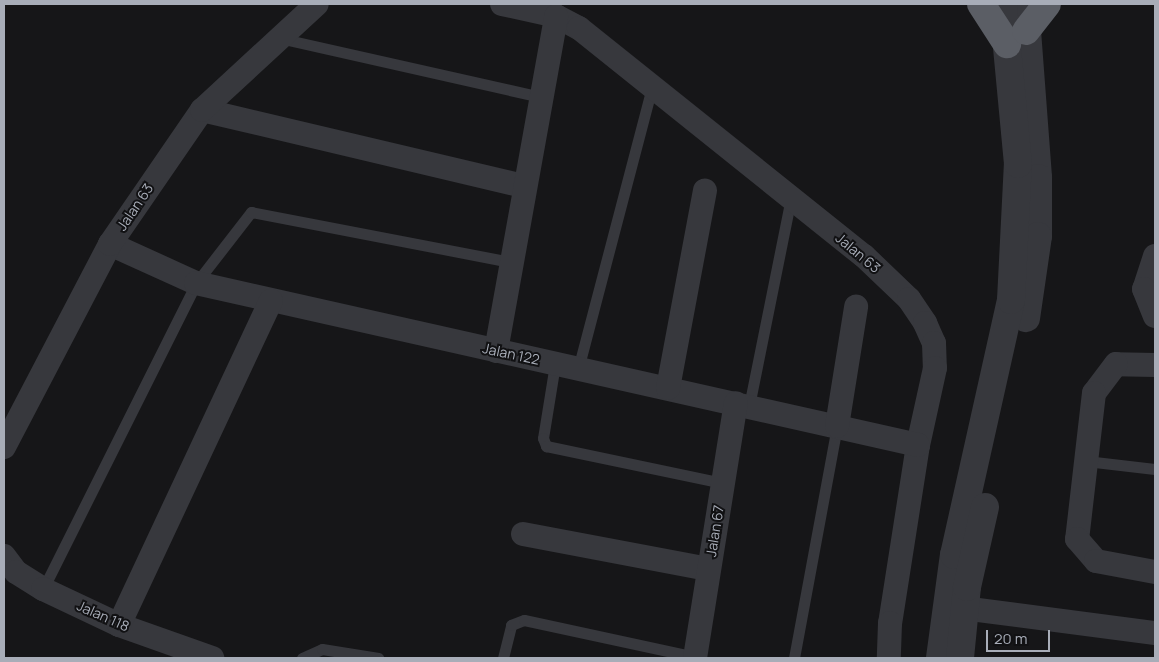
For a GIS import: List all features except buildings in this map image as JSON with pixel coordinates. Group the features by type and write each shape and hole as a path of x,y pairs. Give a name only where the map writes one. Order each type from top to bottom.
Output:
{"highway":[{"path":"981,4 1016,37 1047,4"}],"street":[{"name":"Jalan 63","path":"4,447 110,244 202,110 277,38 317,4"},
{"name":"Jalan 63","path":"502,4 556,16 578,28 864,256 909,299 925,323 934,344 935,368 918,445 890,623 889,658"},
{"path":"940,658 956,608 1031,295 1038,236 1037,160 1016,37 1003,4"},
{"path":"1016,37 1025,4"},
{"path":"496,351 524,186 556,16"},
{"path":"202,110 524,186"},
{"path":"668,388 705,190"},
{"name":"Jalan 122","path":"110,244 196,283 918,445"},
{"path":"1155,256 1144,289 1155,316"},
{"path":"119,625 271,301"},
{"path":"837,426 856,306"},
{"path":"1155,365 1116,364 1104,374 1094,393 1077,539 1084,551 1116,567 1155,572"},
{"name":"Jalan 67","path":"695,658 723,483 742,405"},
{"path":"523,534 710,569"},
{"name":"Jalan 118","path":"4,556 16,572 43,589 119,625 212,658"},
{"path":"956,608 1155,633"},
{"path":"956,608 960,658"}],"lane":[{"path":"277,38 541,97"},
{"path":"578,368 652,87"},
{"path":"742,405 790,198"},
{"path":"43,589 196,283 251,212 511,262"},
{"path":"555,364 543,438 546,446 723,483"},
{"path":"794,658 837,426"},
{"path":"1086,461 1155,469"},
{"path":"503,658 511,625 524,620 695,658"},
{"path":"302,658 322,649 378,658"}]}
